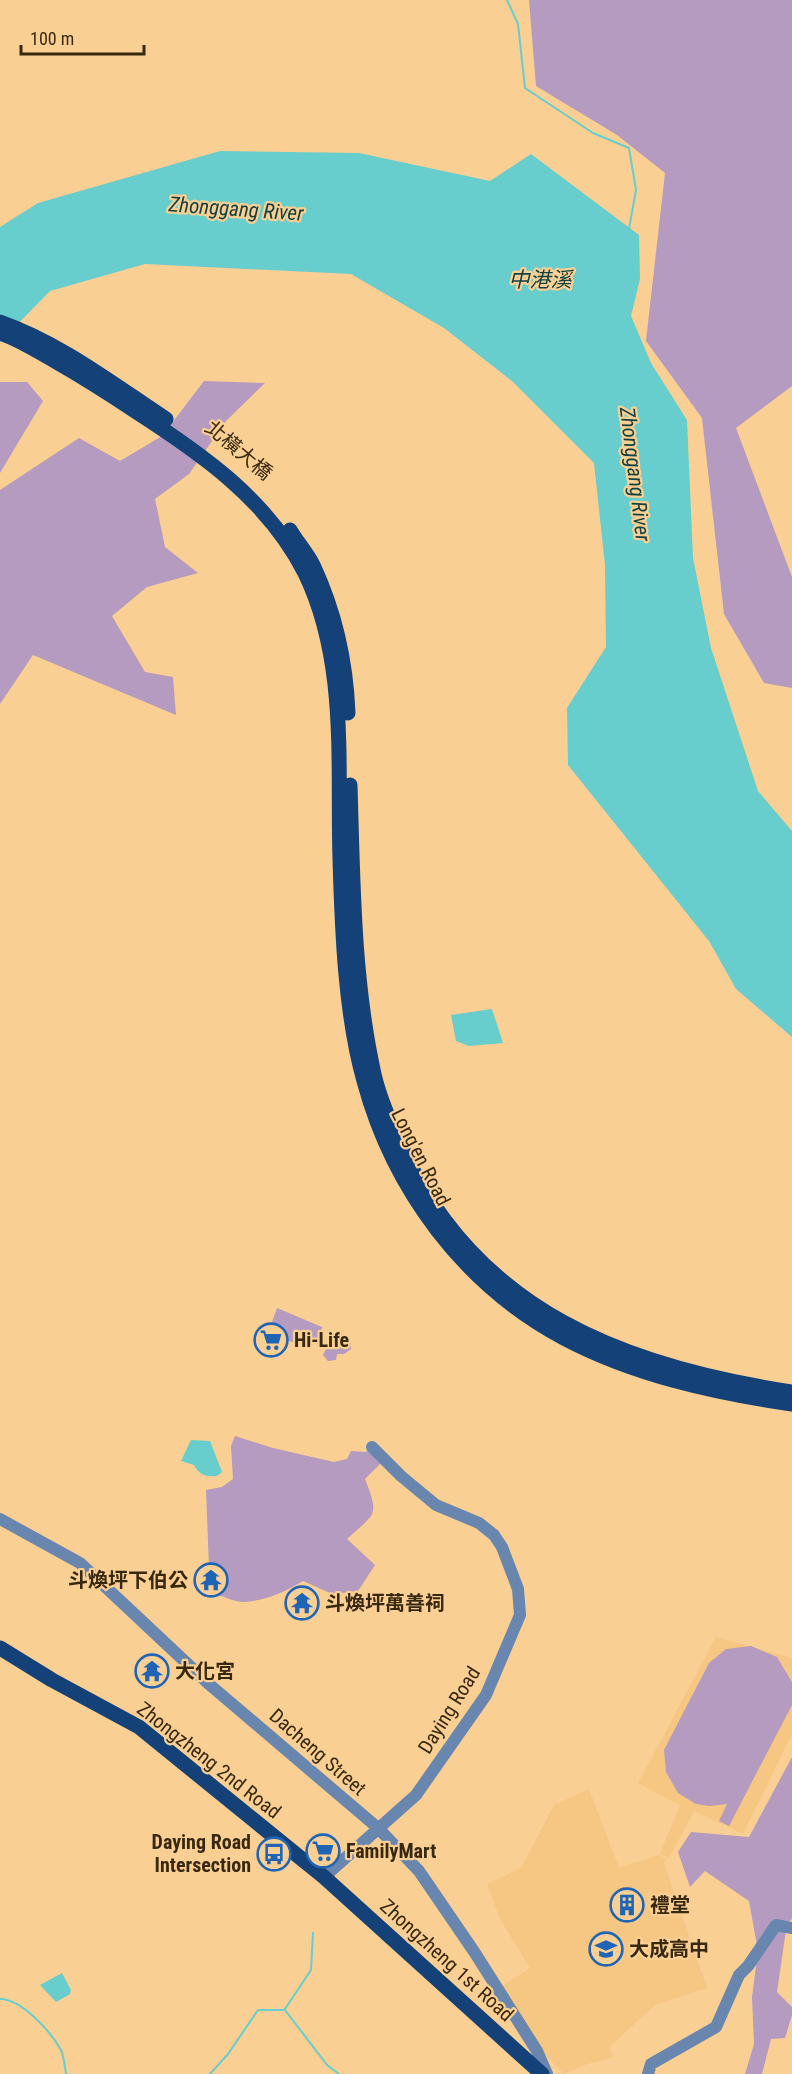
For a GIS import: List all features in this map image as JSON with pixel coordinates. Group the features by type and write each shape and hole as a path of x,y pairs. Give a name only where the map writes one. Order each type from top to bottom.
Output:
{"main road":[{"name":"北橫大橋","path":"0,322 28,332 86,366 184,431 246,478 280,516 312,564 332,611 343,663 342,697"},
{"name":"北橫大橋","path":"0,333 15,338 80,375 213,464 247,494 274,524 304,572 321,615 342,697"},
{"name":"Long'en Road","path":"342,697 357,1016 363,1080 388,1148 423,1212 454,1252 487,1285 523,1313 564,1338 608,1358 657,1375 792,1404"},
{"name":"Long'en Road","path":"357,1016 395,1134 412,1171 432,1204 462,1244 495,1276 570,1327 614,1347 660,1363 717,1378 792,1392"},
{"name":"Zhongzheng 2nd Road","path":"0,1648 52,1680 139,1727 324,1877"},
{"name":"Zhongzheng 1st Road","path":"324,1877 542,2074"}],"street":[{"name":"Daying Road","path":"324,1877 416,1795 486,1695 520,1615 518,1589 502,1547 494,1535 479,1523 436,1505 401,1476 372,1447"},
{"name":"Dacheng Street","path":"0,1519 80,1563 210,1685 378,1828 419,1871 475,1953 537,2051 547,2074"},
{"path":"648,2074 651,2064 716,2027 739,1976 776,1924 792,1928"}],"shaded area":[{"path":"529,0 792,0 792,386 736,428 792,577 792,688 764,683 724,614 702,418 646,341 665,173 617,135 536,86"},
{"path":"204,381 265,383 226,421 189,474 155,499 165,547 198,573 147,587 112,616 145,672 173,677 176,715 33,655 0,704 0,490 79,438 120,461 162,436"},
{"path":"0,382 27,382 43,401 0,473"},
{"path":"277,1308 322,1327 319,1344 305,1342 298,1336 292,1342 278,1337 282,1326 272,1322"},
{"path":"340,1333 350,1337 351,1349 344,1354 337,1354 336,1360 328,1361 323,1355 332,1337"},
{"path":"235,1436 273,1448 334,1462 347,1459 351,1451 365,1452 371,1449 382,1462 365,1479 372,1501 372,1514 347,1539 375,1565 358,1591 332,1594 303,1581 259,1600 243,1602 219,1595 209,1567 206,1490 222,1487 233,1479 231,1446"},
{"path":"716,1637 792,1658 792,1734 743,1834 694,1811 669,1858 660,1854 680,1805 638,1783"},
{"path":"751,1646 777,1657 792,1682 792,1705 729,1826 719,1821 727,1804 710,1806 696,1804 678,1793 666,1772 664,1750 709,1663 726,1649"},
{"path":"792,1757 792,1919 787,1923 777,1992 792,2007 792,2015 785,2038 771,2039 762,2074 745,2074 754,2044 752,1997 758,1951 749,1901 705,1871 690,1887 678,1852 691,1832 749,1837"},
{"name":"大成高中","path":"589,1789 619,1868 659,1855 667,1859 664,1863 707,1988 655,2005 609,2047 614,2057 584,2065 564,2074 547,2057 501,1987 530,1968 500,1919 487,1884 521,1868 554,1805"}],"water":[{"name":"中港溪","path":"220,151 359,153 490,181 531,154 639,235 640,279 631,316 651,363 687,420 693,558 711,648 758,791 792,831 792,1037 736,989 709,941 568,765 567,708 606,647 605,565 594,463 512,381 444,328 351,274 145,264 50,291 0,342 0,227 38,203"},
{"path":"492,1009 503,1043 469,1046 456,1041 451,1015"},
{"path":"191,1440 210,1441 222,1472 217,1476 206,1476 194,1465 181,1461"},
{"path":"62,1973 71,1990 70,1994 56,2002 40,1985"}],"waterway":[{"path":"507,0 518,24 525,88 593,133 629,148 636,190 629,229"},
{"path":"285,2009 311,1970 313,1933"},
{"path":"0,1999 17,2004 43,2026 61,2050 66,2074"},
{"path":"210,2074 228,2054 258,2010 285,2010 327,2065 339,2074"}],"place":[{"name":"Hi-Life","path":"271,1340"},
{"name":"斗煥坪下伯公","path":"211,1580"},
{"name":"斗煥坪萬善祠","path":"302,1603"},
{"name":"大化宮","path":"152,1671"},
{"name":"FamilyMart","path":"323,1851"},
{"name":"Daying Road Intersection","path":"274,1854"},
{"name":"禮堂","path":"627,1905"},
{"name":"大成高中","path":"606,1949"}],"water label":[{"name":"Zhonggang River","path":"236,209"},
{"name":"Zhonggang River","path":"635,474"}]}
